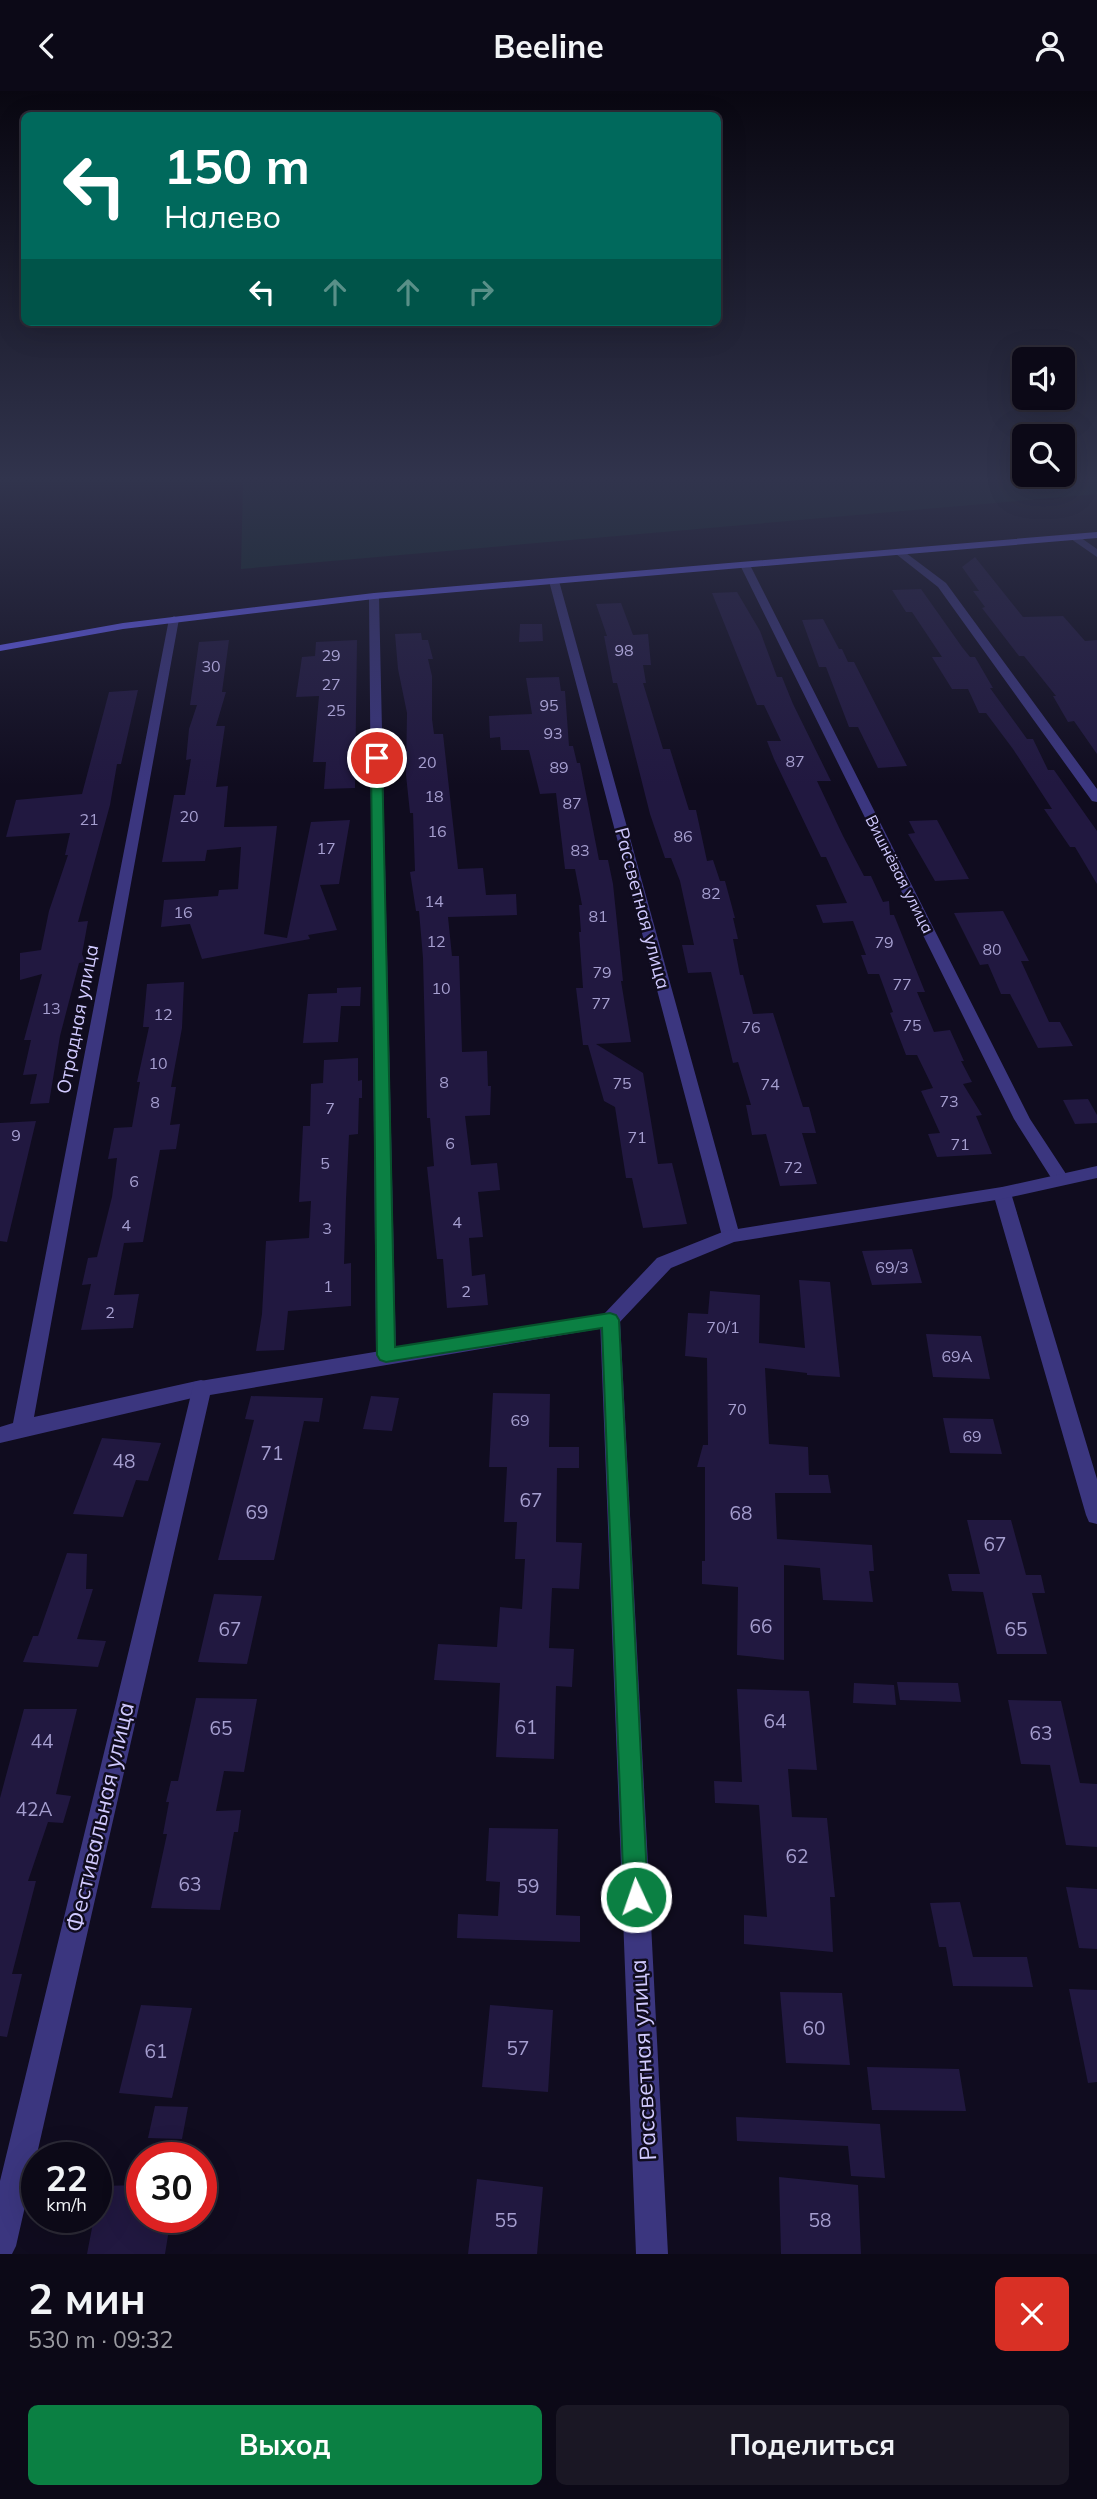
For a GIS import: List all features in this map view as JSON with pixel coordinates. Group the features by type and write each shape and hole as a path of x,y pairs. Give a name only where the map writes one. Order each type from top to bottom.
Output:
{"main road":[{"path":"0,648 174,619 510,584"}],"street":[{"name":"Рассветная улица","path":"555,584 731,1236"},
{"name":"Вишнёвая улица","path":"754,584 1022,1119 1061,1180"},
{"path":"941,584 1097,798"},
{"path":"374,596 386,1355"},
{"name":"Отрадная улица","path":"22,1428 174,619"},
{"path":"0,1435 201,1388 386,1355 610,1320 664,1263 731,1236 1002,1193 1097,1172"},
{"path":"1002,1193 1097,1515"},
{"name":"Рассветная улица","path":"610,1320 652,2254"},
{"name":"Фестивальная улица","path":"0,2246 201,1388"}],"building":[{"path":"974,584 997,584 1023,617 1063,616 1085,641 1097,640 1097,754 1074,721 1068,722 1053,696 1056,696 1024,656 1019,656 982,608 985,607 973,591 979,591"},
{"path":"921,589 962,647 970,657 975,657 993,688 990,688 1027,739 1033,739 1048,770 1054,770 1097,831 1097,884 1075,847 1070,847 1044,809 1052,809 1013,749 986,713 979,713 968,689 952,689 932,657 942,657 912,612 906,612 892,590"},
{"path":"737,592 760,631 777,677 782,677 831,781 817,781 843,836 864,876 871,876 883,902 889,901 890,915 894,915 925,992 917,992 934,1032 950,1030 972,1082 963,1084 982,1115 976,1116 992,1154 937,1157 928,1134 940,1133 921,1091 933,1088 917,1055 906,1055 879,974 868,974 861,955 866,955 853,921 823,923 816,905 847,903 826,857 821,857 774,759 767,741 781,741 764,705 757,705 712,593"},
{"path":"621,603 633,635 648,634 651,665 643,665 646,683 643,683 663,749 670,749 689,810 696,810 707,861 713,860 720,881 725,881 735,918 738,939 733,939 740,975 743,975 753,1014 773,1013 803,1107 809,1107 816,1133 802,1133 817,1184 780,1186 766,1134 752,1135 746,1105 751,1105 738,1062 733,1063 711,972 688,973 682,945 694,945 680,881 671,858 665,858 650,814 617,683 613,683 604,636 607,636 596,604"},
{"path":"823,619 848,662 854,662 907,766 878,768 858,727 849,727 826,667 819,667 802,620"},
{"path":"520,624 542,624 543,641 519,642"},
{"path":"421,633 422,640 428,640 433,659 428,659 432,676 432,719 434,734 443,734 458,869 483,868 486,895 516,894 517,915 448,917 452,956 459,956 462,1052 487,1051 488,1086 491,1086 490,1115 465,1116 471,1165 497,1163 500,1190 478,1192 483,1237 469,1238 472,1276 485,1274 488,1305 447,1308 443,1259 437,1259 427,1167 434,1166 430,1118 427,1118 423,958 419,911 416,911 410,872 415,871 413,813 410,813 406,775 407,713 398,669 395,634"},
{"path":"229,640 222,692 226,692 216,726 225,726 216,787 228,786 224,827 277,826 264,934 287,938 311,822 350,820 339,884 320,885 337,930 308,935 310,939 202,959 190,924 161,927 164,900 218,896 219,890 238,889 241,847 207,850 205,861 162,862 174,795 185,795 191,759 186,760 189,729 197,705 190,705 199,642"},
{"path":"357,640 355,788 324,789 326,762 313,762 319,696 296,697 302,657 315,656 316,642"},
{"path":"559,677 561,691 565,691 569,746 573,746 577,763 580,763 599,860 608,860 613,884 621,981 631,1042 596,1044 643,1073 658,1164 672,1163 687,1224 643,1228 632,1178 626,1178 615,1107 604,1101 588,1045 583,1045 576,988 583,988 579,932 579,905 582,905 575,869 565,869 556,793 540,794 529,750 501,750 500,737 490,738 489,716 532,714 526,678"},
{"path":"138,690 78,922 88,921 82,954 85,962 79,963 60,1036 49,1103 30,1104 37,1074 23,1075 31,1040 24,1040 42,974 20,980 20,953 41,950 49,911 68,855 65,855 70,833 6,837 16,800 82,794 109,692"},
{"path":"937,820 969,879 935,881 908,834 915,833 909,821"},
{"path":"1003,911 1029,961 1021,961 1049,1022 1060,1022 1073,1046 1038,1048 1010,994 1001,994 988,964 980,965 954,913"},
{"path":"184,982 182,1028 171,1087 176,1087 170,1125 180,1124 176,1149 160,1150 143,1242 124,1243 114,1295 139,1294 133,1328 81,1330 91,1284 82,1285 88,1258 97,1257 112,1197 117,1158 108,1159 114,1128 132,1127 140,1082 137,1082 149,1027 143,1027 147,984"},
{"path":"361,987 360,1006 341,1006 338,1042 303,1043 308,994 337,993 337,988"},
{"path":"358,1058 358,1081 362,1080 362,1098 359,1098 358,1134 349,1135 344,1264 351,1263 351,1306 288,1311 284,1350 256,1351 262,1314 266,1241 309,1238 311,1201 299,1202 303,1126 310,1126 311,1084 323,1083 324,1060"},
{"path":"1088,1099 1097,1115 1097,1123 1075,1124 1063,1100"},
{"path":"36,1121 7,1242 0,1241 0,1123"},
{"path":"912,1249 922,1283 872,1285 862,1251"},
{"path":"799,1280 830,1282 840,1377 765,1368 769,1444 808,1447 809,1475 828,1475 831,1493 775,1493 777,1539 872,1545 874,1571 869,1571 873,1602 823,1600 820,1568 784,1565 784,1660 737,1655 738,1587 702,1584 702,1561 705,1561 705,1467 697,1467 703,1445 708,1445 707,1358 685,1356 688,1313 708,1314 710,1291 760,1295 759,1343 805,1348"},
{"path":"926,1334 981,1336 990,1379 933,1377"},
{"path":"493,1393 550,1394 549,1447 579,1447 579,1468 557,1468 556,1542 582,1543 579,1589 552,1588 549,1648 574,1649 572,1687 556,1686 554,1759 496,1757 500,1683 434,1680 438,1644 497,1647 500,1607 522,1609 525,1559 515,1559 517,1522 504,1522 507,1467 489,1467"},
{"path":"251,1396 323,1398 319,1422 304,1421 274,1560 218,1560 254,1420 245,1419"},
{"path":"371,1396 399,1398 392,1431 363,1429"},
{"path":"943,1418 993,1419 1002,1454 950,1453"},
{"path":"102,1438 161,1443 148,1481 136,1480 123,1517 73,1514"},
{"path":"967,1520 1011,1520 1026,1575 1041,1575 1045,1593 1032,1593 1047,1654 997,1654 983,1592 952,1591 948,1574 980,1574"},
{"path":"67,1553 87,1554 86,1589 93,1589 77,1639 106,1641 98,1667 23,1662 33,1636 38,1636"},
{"path":"214,1594 262,1596 247,1664 198,1662"},
{"path":"897,1682 958,1683 961,1702 900,1700"},
{"path":"854,1683 894,1685 896,1705 853,1703"},
{"path":"737,1689 809,1691 817,1770 788,1769 792,1817 827,1818 835,1897 830,1897 833,1952 744,1944 744,1915 767,1917 759,1805 715,1803 714,1781 742,1782"},
{"path":"196,1698 257,1699 244,1772 224,1771 216,1811 241,1810 238,1832 234,1832 220,1910 151,1908 167,1834 163,1834 169,1802 166,1802 171,1781 178,1781"},
{"path":"1008,1700 1061,1701 1080,1783 1097,1784 1097,1847 1066,1845 1050,1765 1021,1764"},
{"path":"24,1709 77,1709 56,1794 71,1796 63,1823 48,1822 28,1881 36,1881 12,1974 22,1974 7,2037 0,2036 0,1798"},
{"path":"489,1828 558,1829 556,1915 580,1916 580,1942 457,1938 458,1914 498,1916 500,1882 486,1881"},
{"path":"1066,1887 1097,1889 1097,1949 1079,1948"},
{"path":"960,1902 973,1957 1027,1957 1033,1987 953,1986 946,1947 939,1947 930,1903"},
{"path":"1069,1989 1097,1990 1097,2082 1088,2083"},
{"path":"780,1992 842,1993 850,2065 786,2063"},
{"path":"141,2005 192,2008 172,2098 119,2093"},
{"path":"490,2005 553,2010 548,2092 482,2087"},
{"path":"867,2067 959,2069 966,2111 872,2110"},
{"path":"155,2106 188,2107 182,2139 148,2138"},
{"path":"736,2117 880,2124 885,2178 851,2176 848,2146 737,2141"},
{"path":"779,2177 858,2185 861,2254 781,2254"},
{"path":"477,2179 543,2187 537,2254 468,2254"},
{"path":"126,2185 126,2233 168,2233 165,2254 87,2254 91,2233 112,2233 112,2186"}],"route":[{"path":"377,758 386,1355 610,1320 636,1897"}]}
